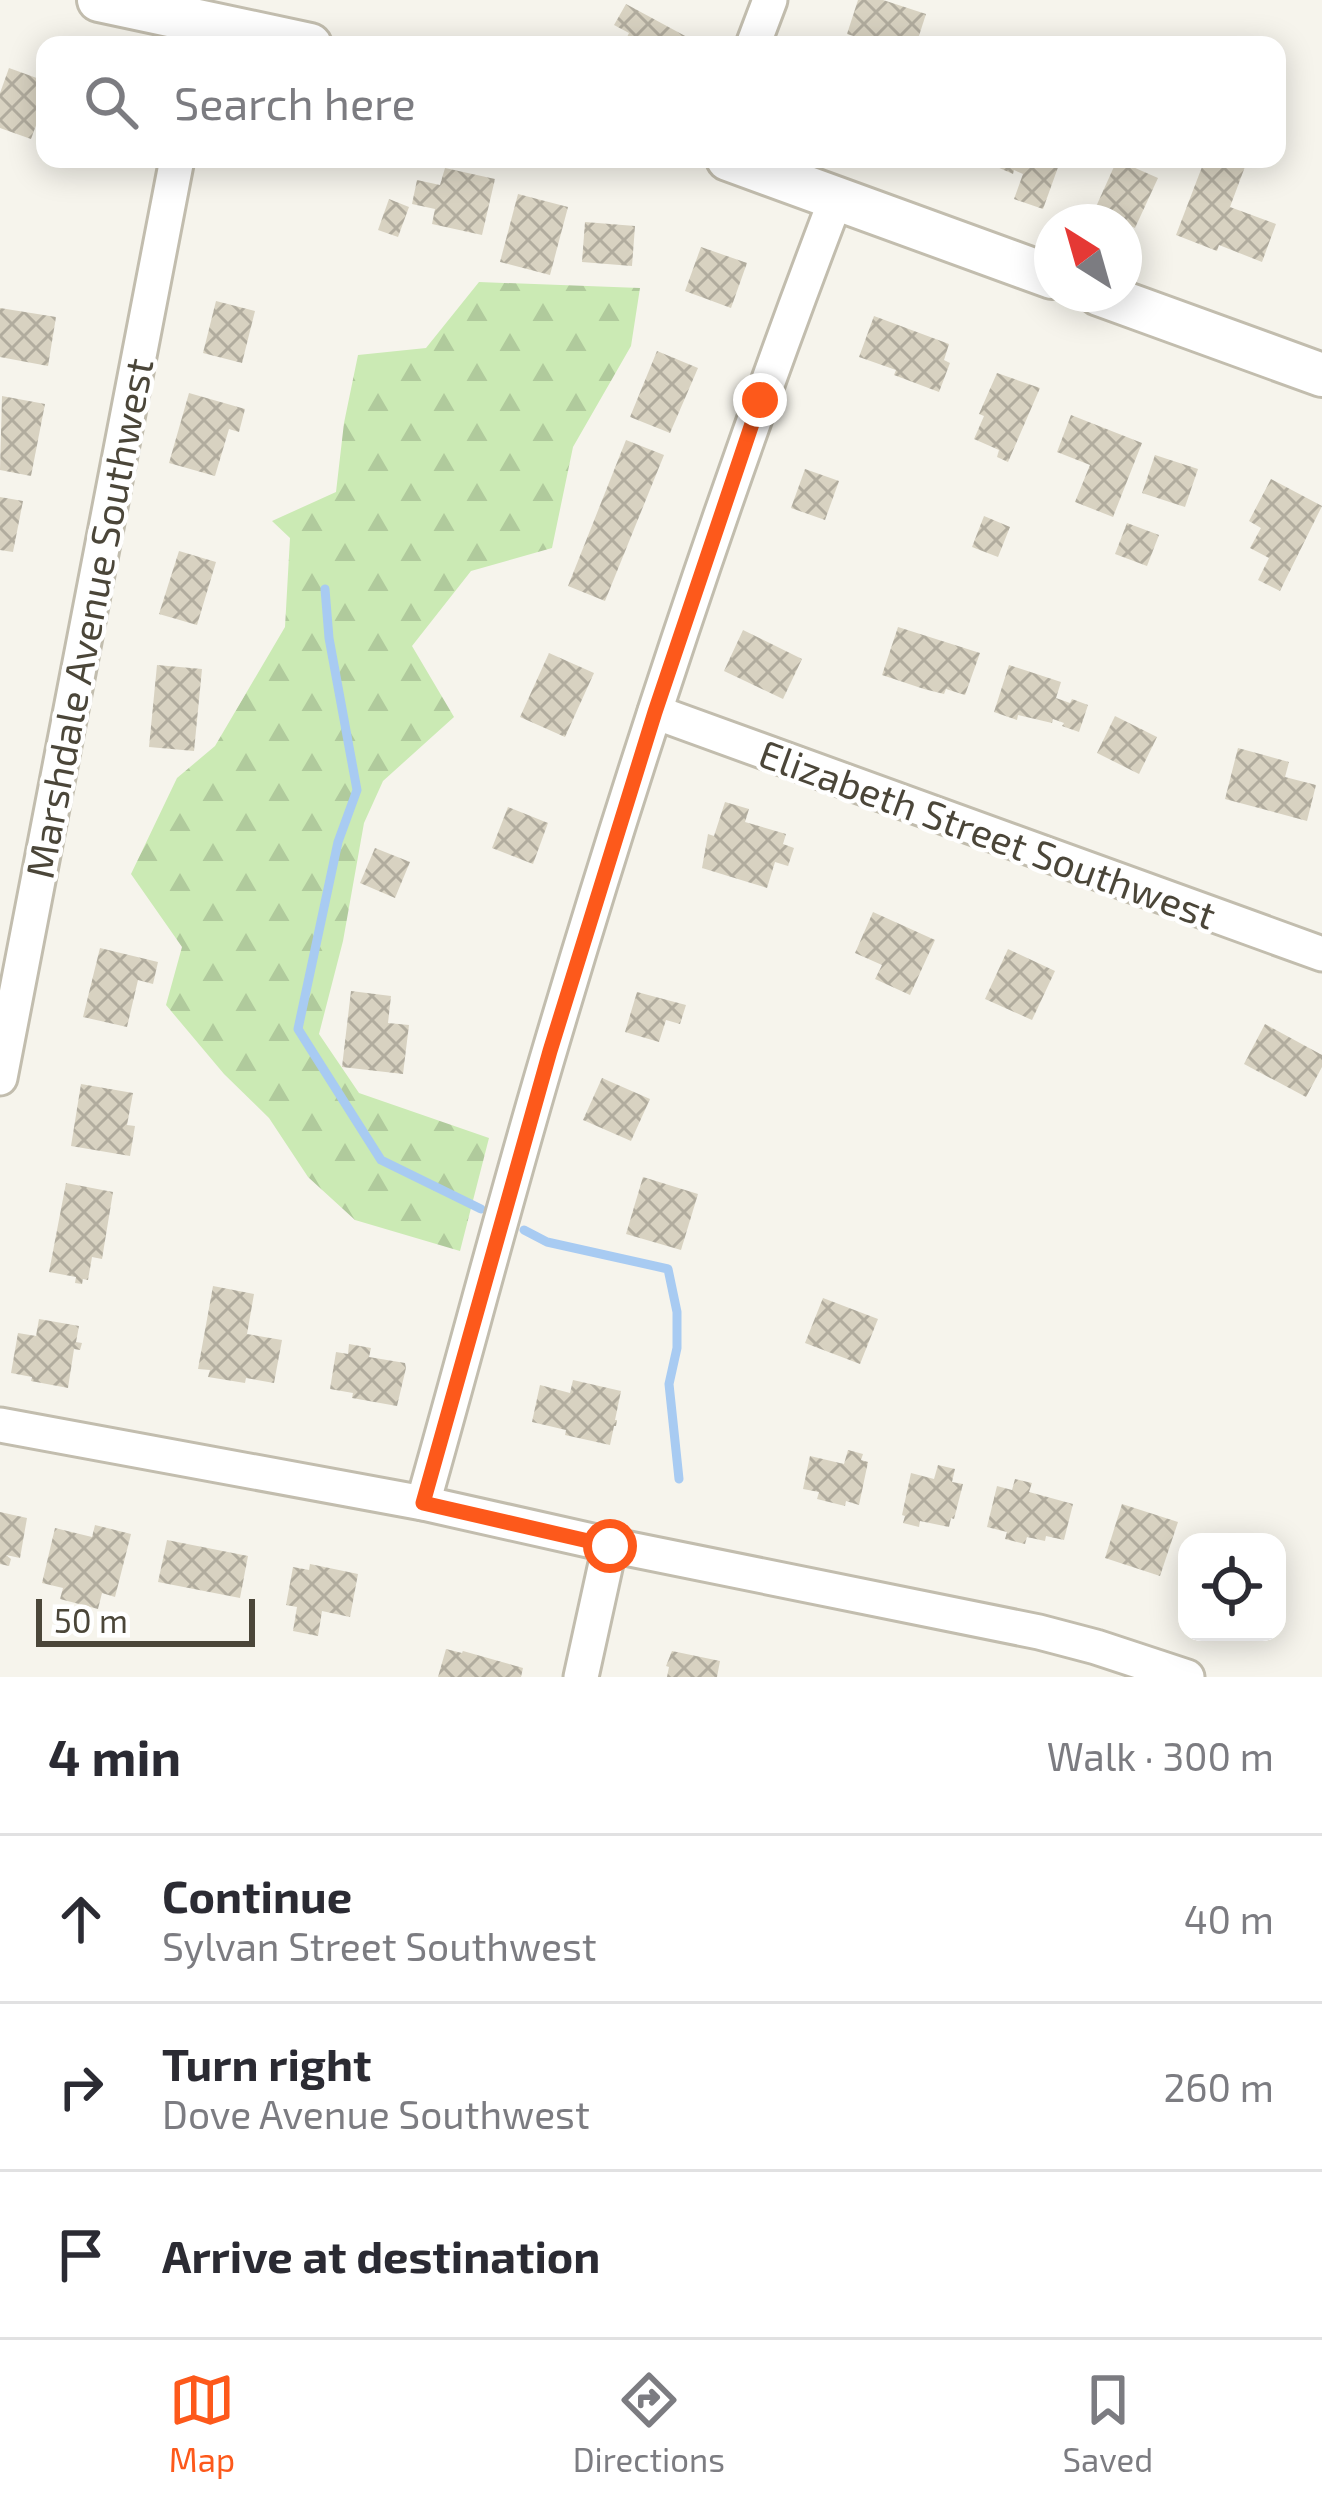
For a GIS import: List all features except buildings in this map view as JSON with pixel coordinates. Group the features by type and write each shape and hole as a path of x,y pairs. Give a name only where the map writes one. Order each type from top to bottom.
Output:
{"street":[{"path":"99,0 201,34"},
{"path":"756,36 770,0"},
{"name":"Marshdale Avenue Southwest","path":"0,1078 175,168"},
{"path":"752,168 1034,270"},
{"path":"423,1503 550,1051 655,712 760,400 836,199"},
{"path":"1142,310 1322,375"},
{"name":"Elizabeth Street Southwest","path":"655,712 1322,954"},
{"path":"0,1425 423,1503 610,1546 1039,1632 1187,1677"},
{"path":"581,1677 610,1546"}],"green space":[{"path":"479,282 640,288 631,346 573,447 552,548 471,571 412,646 454,717 383,781 364,823 343,941 319,1034 359,1093 489,1138 460,1251 355,1220 308,1177 269,1118 224,1074 166,1005 182,947 131,874 177,778 215,746 285,627 290,538 272,521 336,492 358,355 426,348"}],"waterway":[{"path":"325,589 329,638 357,790 338,842 298,1029 381,1160 481,1209"},
{"path":"524,1230 547,1242 668,1269 677,1312 677,1348 669,1384 679,1479"}],"route":[{"path":"610,1546 423,1503 550,1051 655,712 760,400"}]}
